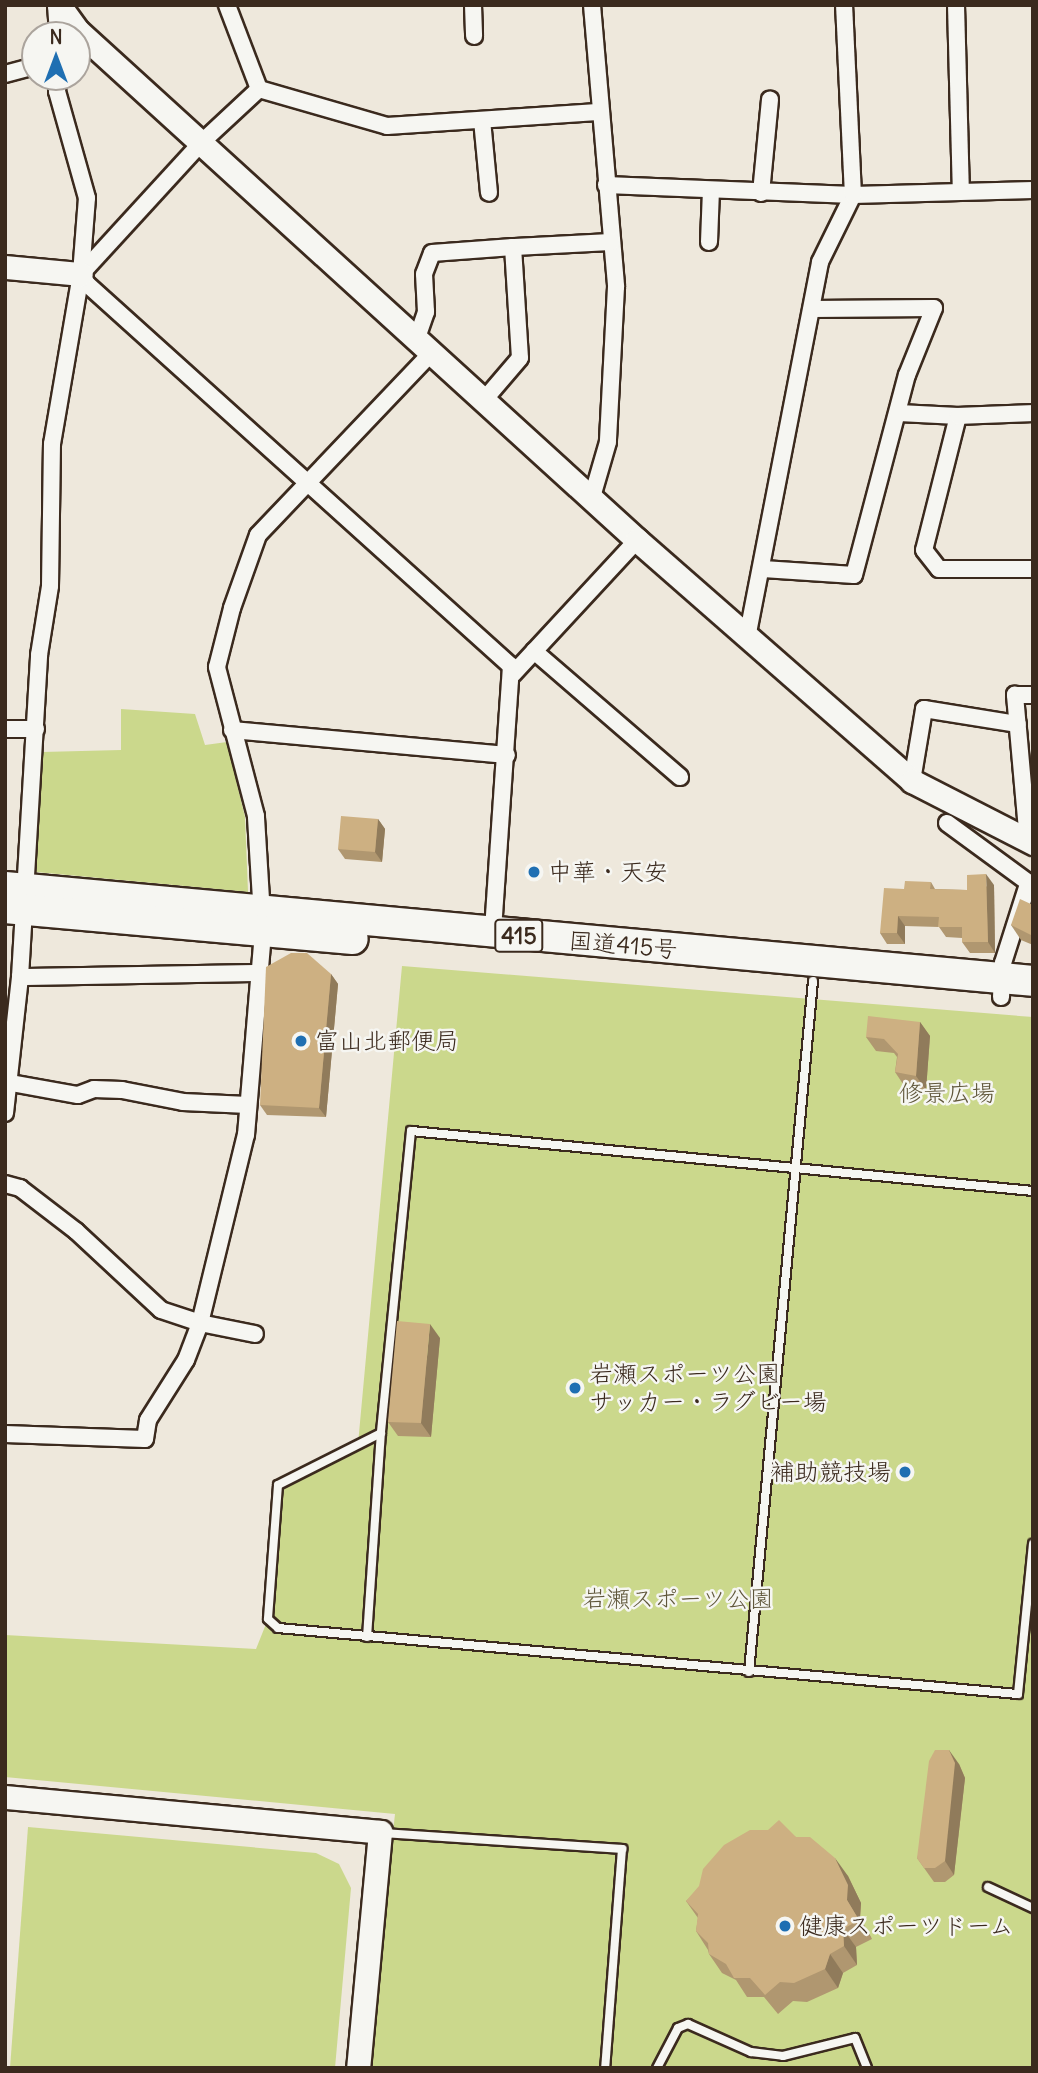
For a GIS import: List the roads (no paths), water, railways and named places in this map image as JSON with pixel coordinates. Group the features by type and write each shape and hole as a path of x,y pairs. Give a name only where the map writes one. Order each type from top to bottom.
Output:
{"highway":[{"name":"国道415号","path":"15,898 263,921 813,981 1001,988 1033,981"},
{"name":"国道415号","path":"263,921 493,933 1001,988 1033,1000"}],"street":[{"path":"58,5 78,31 747,638 912,780 1030,843"},
{"path":"227,5 259,89"},
{"path":"473,5 474,36"},
{"path":"592,5 598,112 617,287 608,442 592,497"},
{"path":"747,638 820,262 853,195 844,5"},
{"path":"956,5 961,191"},
{"path":"81,274 202,142 259,89"},
{"path":"259,89 387,126 598,112"},
{"path":"5,1113 11,1083 20,977 15,898 36,729 39,655 50,586 52,444 81,274 87,198 57,91"},
{"path":"761,193 770,99"},
{"path":"482,120 489,193"},
{"path":"606,185 853,195 1033,190"},
{"path":"709,242 710,191"},
{"path":"5,1434 145,1438 148,1420 187,1360 200,1323 246,1135 260,973 263,921 256,816 217,667 232,608 258,535 425,345 425,274 432,253 612,242"},
{"path":"485,399 520,358 513,247"},
{"path":"5,267 81,274 510,666 513,674 493,933"},
{"path":"762,569 854,575 907,375 934,308 812,309"},
{"path":"899,413 958,416 1033,413"},
{"path":"958,416 924,550 939,569 1033,569"},
{"path":"513,674 636,540"},
{"path":"534,651 680,777"},
{"path":"1030,843 1015,695 1033,695"},
{"path":"912,780 924,709 1018,724"},
{"path":"5,729 36,729"},
{"path":"232,730 507,755"},
{"path":"947,823 1030,885 1001,988"},
{"path":"20,977 260,973"},
{"path":"11,1083 78,1095 94,1089 122,1090 183,1102 248,1105"},
{"path":"5,1184 20,1188 76,1231 161,1310 200,1323 255,1334"},
{"path":"5,1797 380,1832 358,2068"}],"lane":[{"path":"749,1672 813,981"},
{"path":"367,1637 381,1433 411,1131 797,1166 1033,1191"},
{"path":"381,1433 278,1485 267,1610 268,1619 278,1628 1018,1694 1033,1544"},
{"path":"380,1832 622,1849 605,2068"},
{"path":"988,1887 1033,1908"},
{"path":"657,2068 678,2028 688,2024 751,2052 783,2056 855,2038 867,2068"}],"place":[{"name":"中華・天安","path":"534,872"},
{"name":"富山北郵便局","path":"301,1041"},
{"name":"岩瀬スポーツ公園 サッカー・ラグビー場","path":"575,1388"},
{"name":"補助競技場","path":"905,1472"},
{"name":"健康スポーツドーム","path":"785,1926"}],"park label":[{"name":"修景広場","path":"947,1093"},
{"name":"岩瀬スポーツ公園","path":"678,1599"}]}
